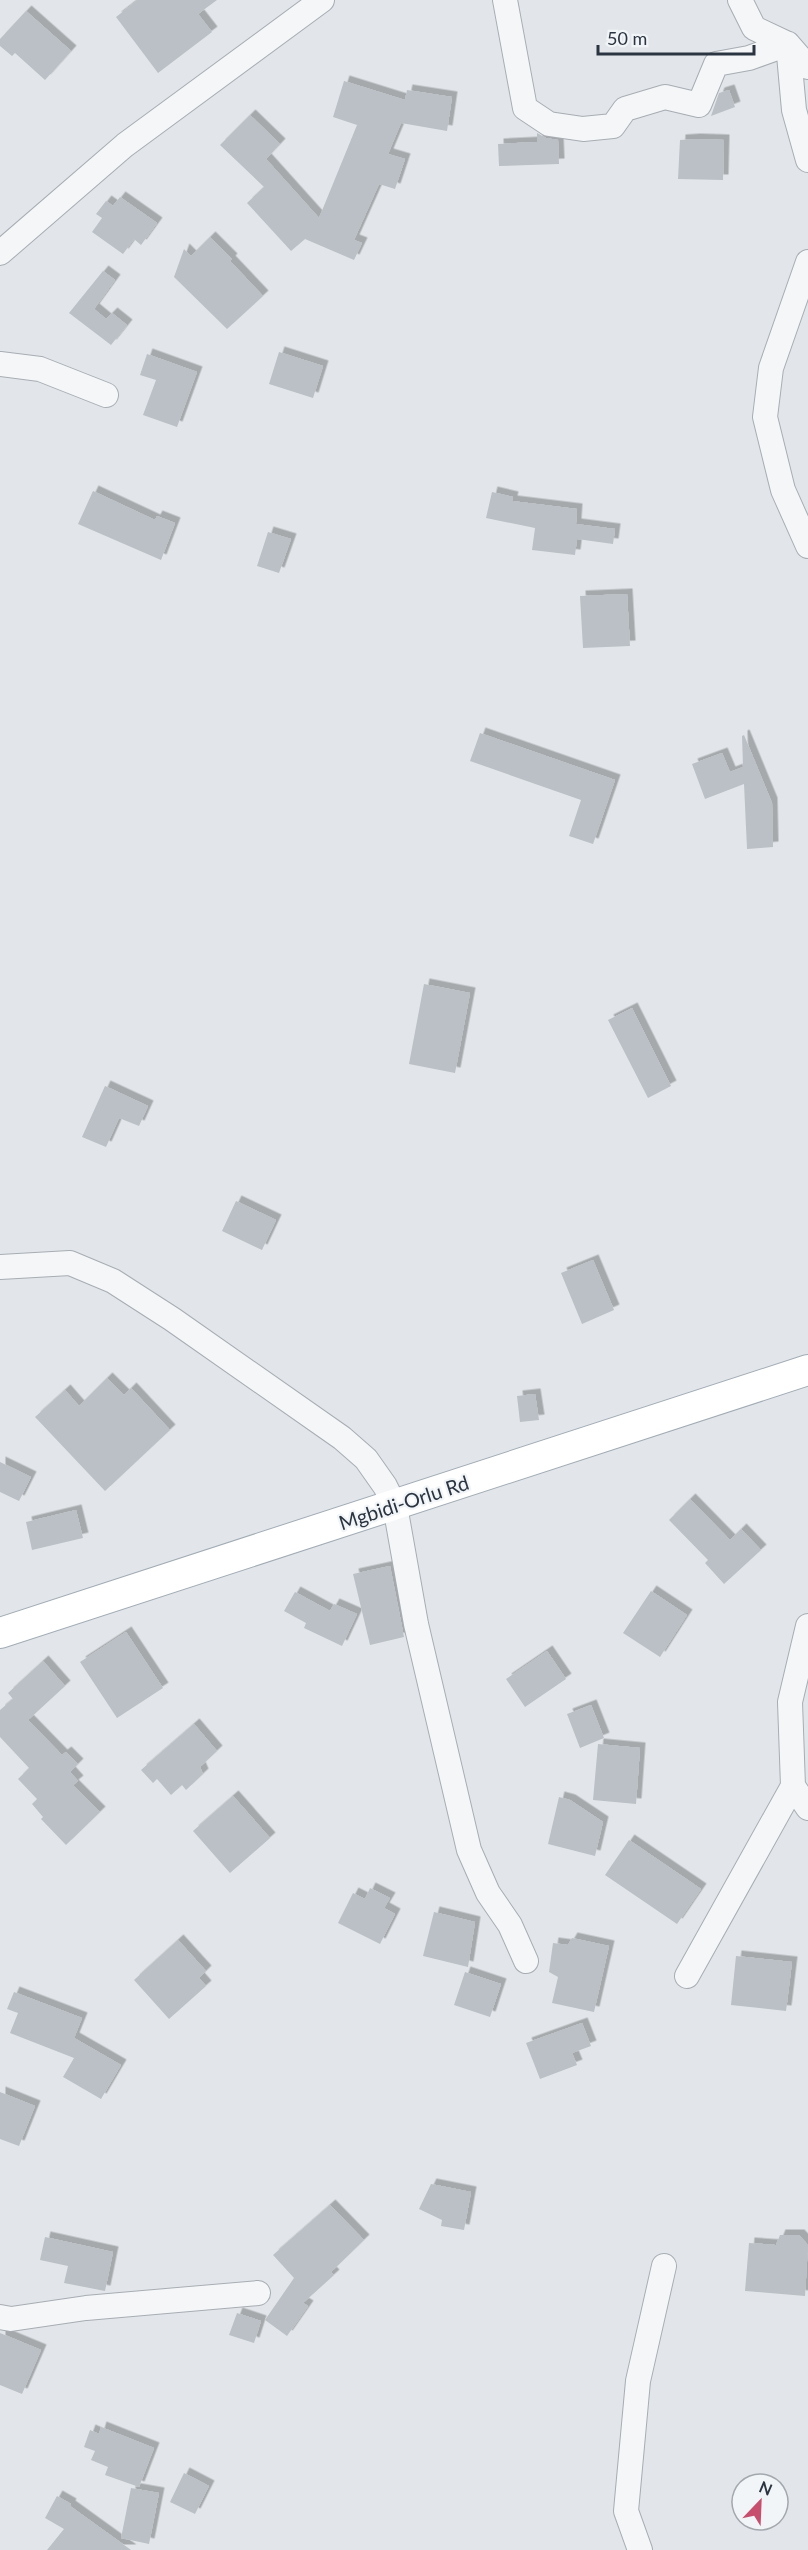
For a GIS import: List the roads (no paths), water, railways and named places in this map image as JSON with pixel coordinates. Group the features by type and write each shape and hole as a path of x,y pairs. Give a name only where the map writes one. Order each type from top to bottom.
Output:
{"main road":[{"name":"Mgbidi-Orlu Rd","path":"0,1633 808,1370"}],"street":[{"path":"0,253 125,145 322,0"},
{"path":"505,0 525,108 549,124 583,129 613,126 625,109 665,97 699,105 716,64 749,58 788,45"},
{"path":"740,0 754,28 788,45 808,67"},
{"path":"788,45 794,110 808,160"},
{"path":"808,262 771,368 765,417 783,490 808,546"},
{"path":"0,364 40,369 106,395"},
{"path":"0,1267 18,1264 70,1263 113,1281 172,1319 342,1438 366,1458 385,1485 395,1506 416,1624 469,1850 488,1893 510,1925 526,1961"},
{"path":"687,1976 793,1786 790,1702 808,1626"},
{"path":"793,1786 808,1808"},
{"path":"640,2550 626,2511 638,2381 664,2266"},
{"path":"0,2317 11,2319 86,2308 258,2293"}]}
